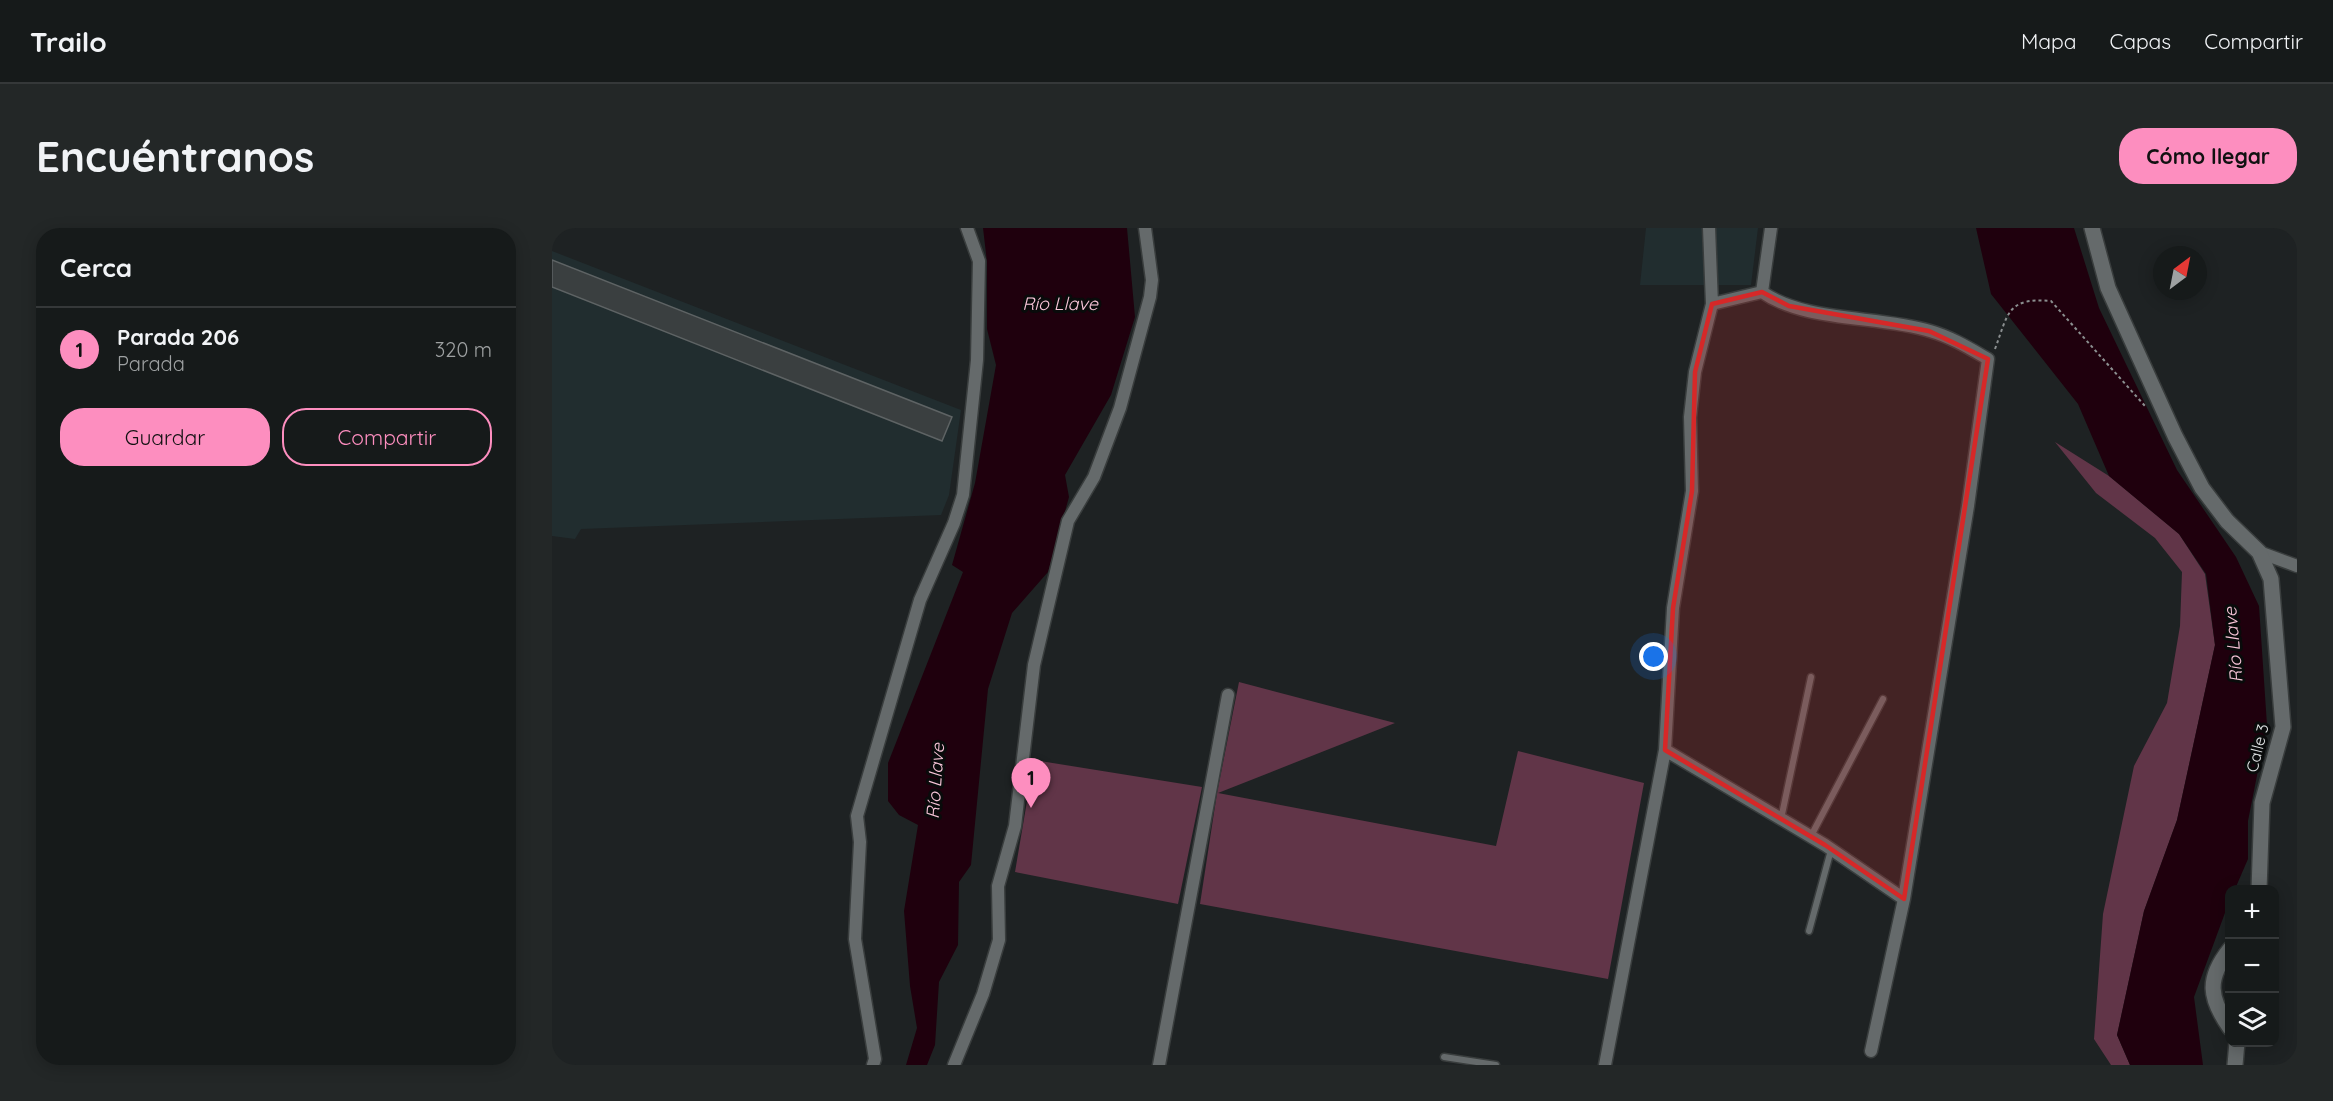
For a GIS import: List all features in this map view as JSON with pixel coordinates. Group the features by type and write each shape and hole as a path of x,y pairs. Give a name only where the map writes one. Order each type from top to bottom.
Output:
{"street":[{"path":"873,1065 875,1059 855,939 860,842 857,816 920,600 963,495 977,360 979,272 979,261 967,228"},
{"path":"954,1065 983,994 999,940 998,886 1015,826 1034,665 1068,521 1094,477 1120,408 1150,297 1152,280 1145,228"},
{"path":"1605,1065 1665,750 1673,608 1692,491 1690,417 1695,372 1712,304 1709,228"},
{"path":"1762,292 1771,228"},
{"path":"2092,228 2108,288 2175,436 2202,488 2227,521 2259,552 2297,566"},
{"path":"1712,304 1762,292 1789,306 1929,331 1958,342 1988,359 1968,506 1904,899 1871,1051"},
{"name":"Calle 3","path":"2259,552 2271,579 2283,728 2262,803 2259,885"},
{"path":"1159,1065 1228,695"},
{"path":"1665,750 1831,850 1904,899"},
{"path":"2225,956 2214,976 2211,993 2225,1020"},
{"path":"2235,1065 2237,1047"}],"lane":[{"path":"1781,819 1811,677"},
{"path":"1810,837 1882,699"},
{"path":"1809,931 1831,850"},
{"path":"1444,1057 1496,1065"}],"path":[{"path":"1988,359 1996,348 2002,324 2013,306 2030,299 2051,301 2147,408"}],"highlighted area":[{"path":"1762,292 1789,306 1929,331 1988,359 1904,899 1825,845 1665,750 1673,608 1692,491 1695,372 1712,304"}],"shaded area":[{"path":"1646,228 1758,228 1751,285 1640,285"},
{"path":"552,251 961,410 949,495 941,515 581,529 575,539 552,536"},
{"path":"2055,442 2109,476 2179,534 2205,574 2215,645 2177,820 2144,911 2117,1035 2130,1065 2111,1065 2094,1039 2103,914 2134,766 2167,703 2180,626 2182,572 2155,538 2096,493"},
{"path":"1239,682 1395,723 1218,793 1496,846 1518,751 1644,783 1608,979 1200,904 1217,793"},
{"path":"1034,760 1202,787 1178,904 1015,872"}],"water":[{"name":"Río Llave","path":"983,228 1127,228 1135,317 1111,395 1065,475 1069,497 1048,572 1012,613 988,689 971,865 959,882 958,945 939,982 935,1045 927,1065 906,1065 917,1028 910,986 904,911 918,825 899,815 888,801 888,763 963,572 952,565 975,483 996,365 987,329 987,262"},
{"name":"Río Llave","path":"1976,228 2074,228 2099,308 2177,470 2236,557 2259,606 2267,725 2248,821 2248,859 2237,885 2225,885 2225,913 2194,997 2203,1065 2130,1065 2117,1035 2144,911 2177,820 2215,645 2206,574 2179,534 2109,476 2078,404 1991,294"}],"building":[{"path":"552,260 952,417 942,441 552,287"}],"place":[{"name":"Parada 206","path":"1031,808"}]}
